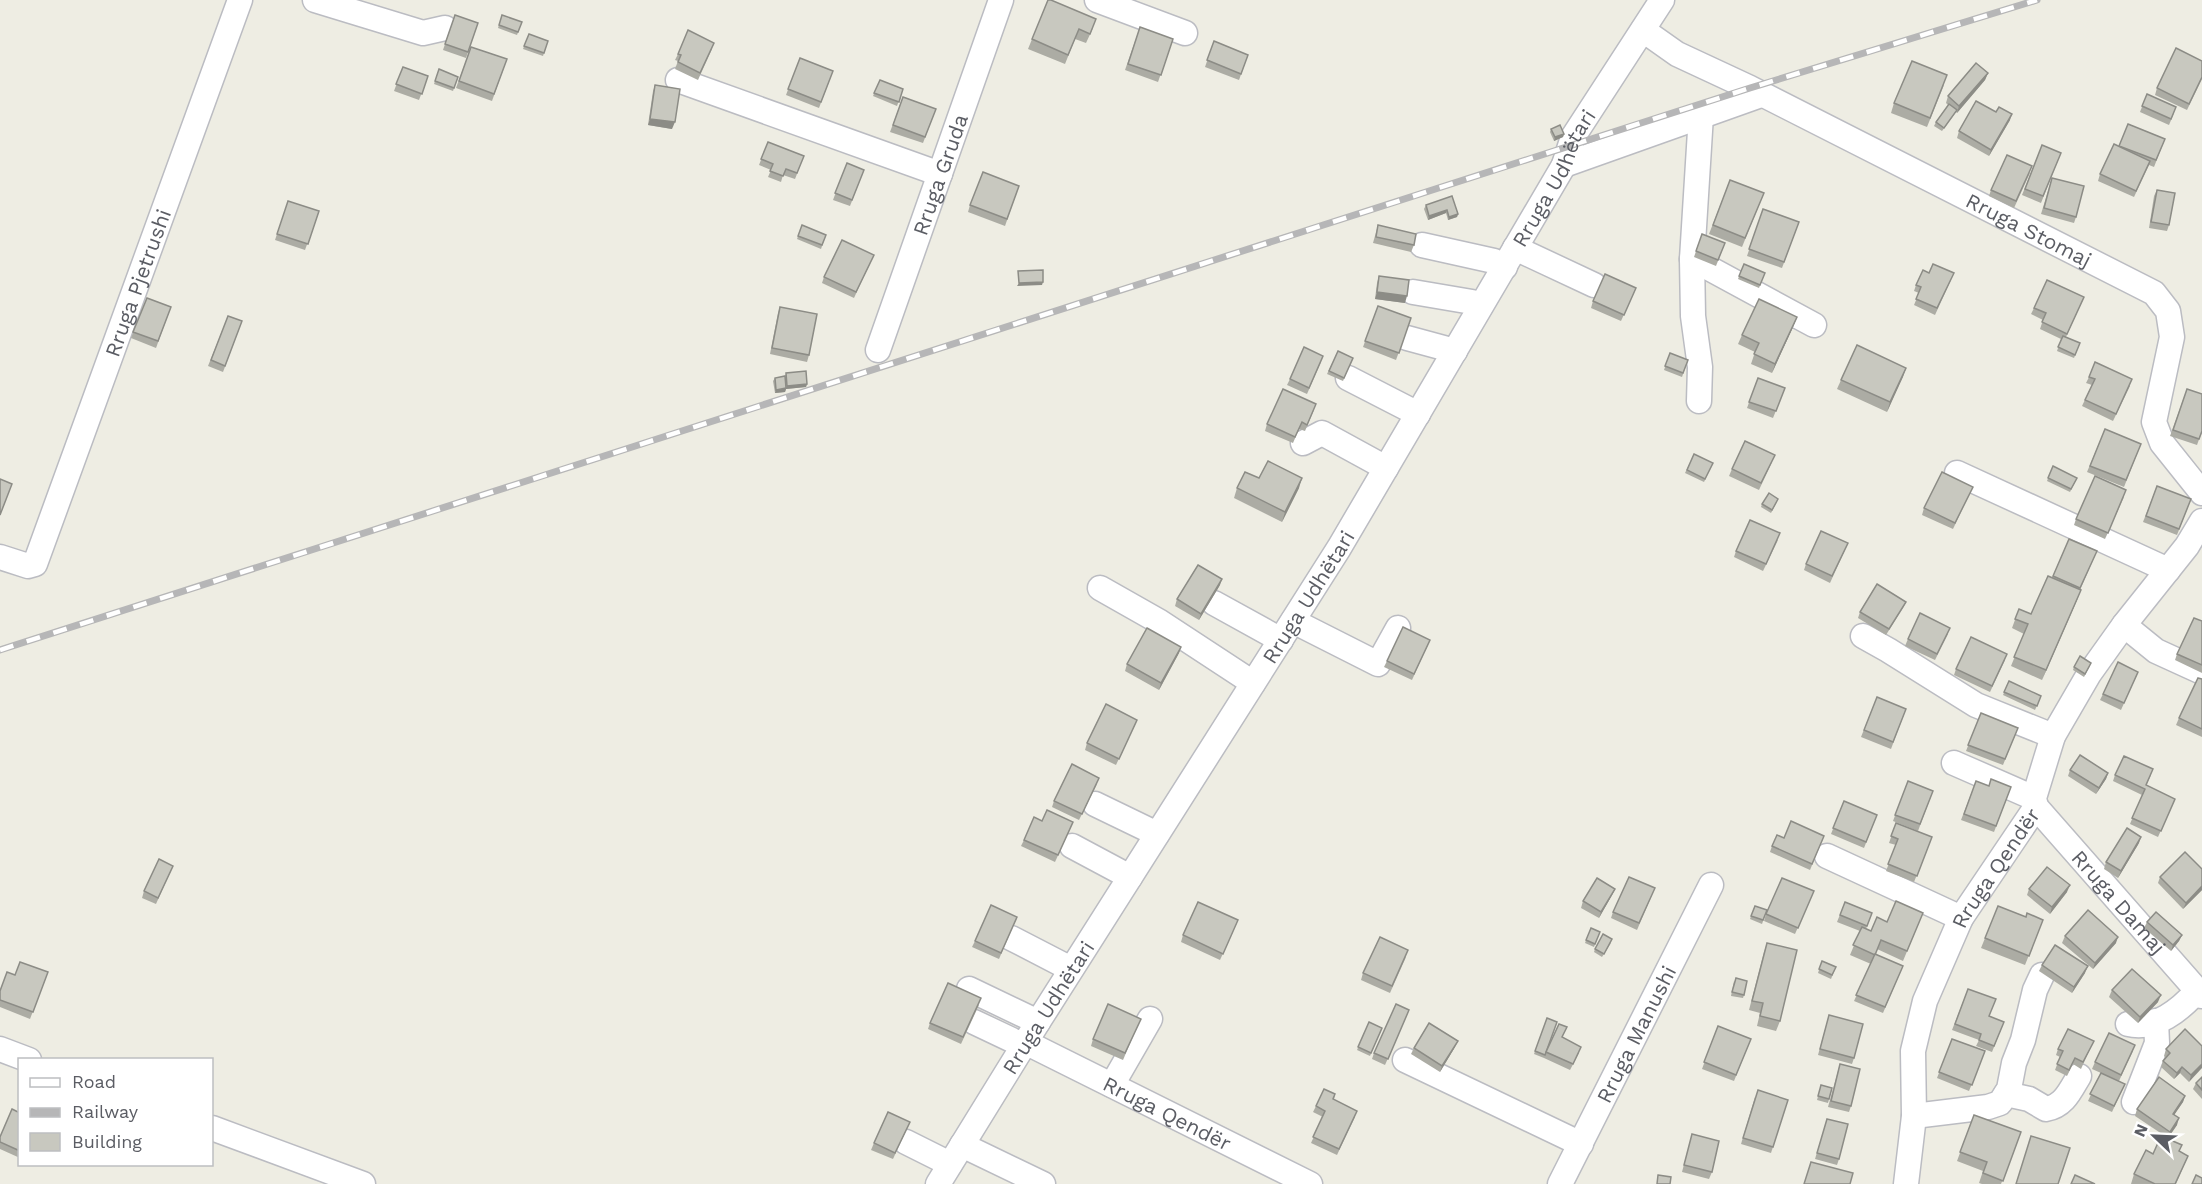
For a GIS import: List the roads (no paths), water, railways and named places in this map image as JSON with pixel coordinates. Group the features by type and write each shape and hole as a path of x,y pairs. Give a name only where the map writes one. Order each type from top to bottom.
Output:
{"street":[{"name":"Rruga Pjetrushi","path":"0,557 28,566 35,564 240,0"},
{"path":"315,0 423,33 445,28"},
{"name":"Rruga Gruda","path":"879,350 1001,0"},
{"path":"1097,0 1185,33"},
{"name":"Rruga Udhëtari","path":"950,1164 1071,969 1339,548 1564,165 1573,137 1662,0"},
{"name":"Rruga Stomaj","path":"1643,30 1677,54 1761,94 2154,293 2168,311 2172,337 2154,422 2162,443 2202,493"},
{"path":"678,80 940,174"},
{"path":"1564,165 1761,94"},
{"path":"1699,401 1700,367 1693,316 1692,259 1701,115"},
{"path":"1422,245 1494,261 1510,258 1594,285"},
{"path":"1692,259 1814,325"},
{"path":"1413,292 1472,302 1480,307"},
{"path":"1407,338 1455,351"},
{"path":"1348,378 1418,414"},
{"path":"1303,443 1322,433 1386,468"},
{"path":"1957,473 2168,570"},
{"name":"Rruga Qendër","path":"1913,1182 1913,1051 1925,1001 1961,918 2035,802 2053,736 2089,674 2168,570 2194,548 2202,521"},
{"path":"1100,588 1160,622 1253,683"},
{"path":"1214,603 1378,664 1398,628"},
{"path":"2124,625 2156,651 2202,672"},
{"path":"1863,636 1976,705 2053,736"},
{"path":"1954,763 2035,802"},
{"name":"Rruga Damaj","path":"2035,802 2200,994"},
{"path":"1095,804 1157,834"},
{"path":"1072,846 1130,877"},
{"path":"1827,856 1961,918"},
{"name":"Rruga Manushi","path":"1560,1184 1711,885"},
{"path":"1011,938 1071,969"},
{"path":"1914,1116 1988,1107 2000,1103 2009,1089 2014,1063 2042,975"},
{"path":"2128,1024 2138,1025 2165,1019 2200,994"},
{"name":"Rruga Qendër","path":"1038,1022 973,1014 1014,1041 1112,1085 1310,1184"},
{"path":"1112,1085 1150,1019"},
{"path":"2134,1102 2157,1043 2156,1021"},
{"path":"0,1049 26,1058"},
{"path":"1405,1060 1581,1144"},
{"path":"2006,1094 2029,1099 2046,1109 2058,1107 2079,1076"},
{"path":"213,1128 363,1184"},
{"path":"906,1142 950,1164 1043,1184"}],"railway":[{"path":"0,650 1750,88 2037,0"}]}
